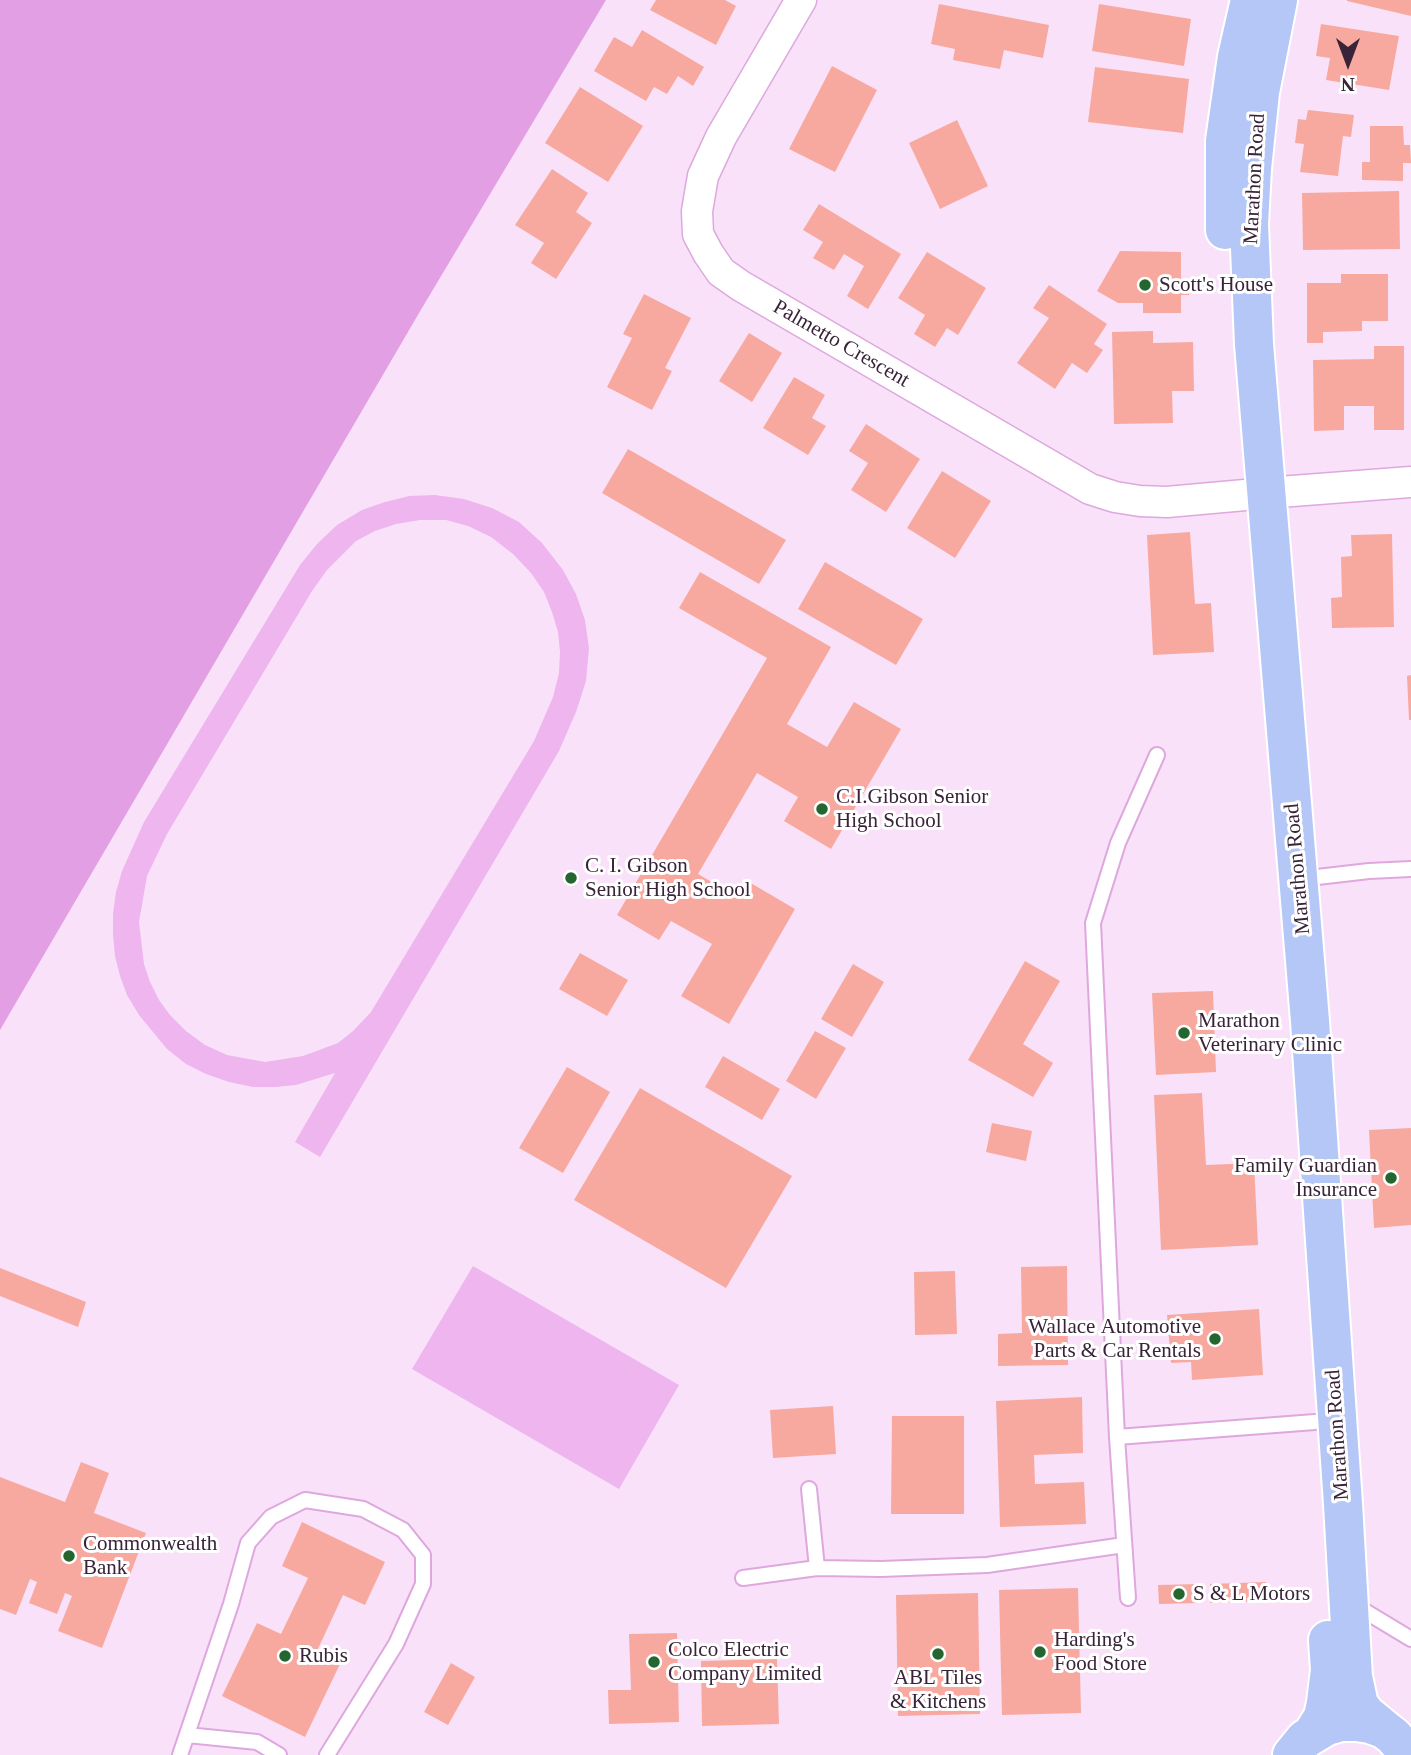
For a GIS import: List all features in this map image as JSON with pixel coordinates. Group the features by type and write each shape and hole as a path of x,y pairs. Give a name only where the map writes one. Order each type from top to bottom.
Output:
{"main road":[{"name":"Marathon Road","path":"1250,0 1237,57 1225,141 1228,292 1255,494 1282,749 1299,879 1351,1661 1359,1704 1367,1715 1400,1743"},
{"name":"Marathon Road","path":"1278,0 1260,92 1249,224 1254,344 1255,494 1329,1670 1323,1717 1303,1744"},
{"path":"1303,1744 1327,1726 1341,1722 1370,1724 1400,1743"}],"street":[{"name":"Palmetto Crescent","path":"801,0 721,136 703,176 696,211 698,234 721,272 1090,489 1115,498 1167,502 1411,482"}],"lane":[{"path":"1128,1598 1117,1437 1093,923 1118,843 1157,755"},
{"path":"1299,879 1411,869"},
{"path":"1117,1437 1315,1422"},
{"path":"809,1489 817,1568"},
{"path":"180,1755 231,1604 248,1543 271,1517 305,1500 363,1508 402,1530 422,1555 423,1584 396,1644 327,1755"},
{"path":"743,1578 817,1568 881,1569 987,1565 1124,1545"},
{"path":"1349,1601 1411,1639"},
{"path":"187,1735 257,1742 279,1755"}],"shaded area":[{"path":"0,0 606,0 422,308 0,1030"},
{"path":"435,495 464,499 492,508 519,522 542,543 563,570 576,594 585,620 589,648 586,681 559,751 320,1157 295,1142 335,1073 296,1085 253,1087 229,1082 186,1064 167,1049 139,1015 127,995 115,956 113,914 122,871 144,822 300,565 337,525 362,510 409,496","holes":["420,520 446,520 468,526 491,537 513,554 544,592 558,632 560,652 559,673 553,697 534,741 371,1012 338,1043 303,1056 265,1062 227,1055 205,1045 186,1031 170,1015 150,982 144,964 139,922 147,876 167,834 327,570 356,541 375,531"]},
{"path":"473,1266 679,1385 619,1489 412,1369"}],"building":[{"path":"656,0 725,0 736,6 716,45 650,10"},
{"path":"1411,0 1411,16 1347,1"},
{"path":"939,4 1049,25 1043,58 1004,50 1000,69 953,60 955,49 931,44"},
{"path":"1099,4 1191,19 1184,66 1092,51"},
{"path":"1321,24 1399,36 1389,90 1326,80 1330,58 1316,56"},
{"path":"642,30 704,67 693,86 678,76 667,94 654,87 646,101 594,71 614,37 632,47"},
{"path":"832,66 877,90 835,172 789,149"},
{"path":"1095,67 1189,79 1183,133 1088,122"},
{"path":"580,87 643,126 608,182 545,143"},
{"path":"1308,110 1354,115 1351,137 1343,136 1338,176 1300,172 1304,144 1295,143 1298,119 1306,120"},
{"path":"957,120 988,186 940,209 909,143"},
{"path":"1370,126 1403,126 1404,145 1410,145 1411,163 1403,163 1403,181 1362,180 1362,162 1370,162"},
{"path":"552,169 588,193 576,212 592,223 556,279 531,263 544,243 515,225"},
{"path":"1399,191 1400,249 1303,250 1302,193"},
{"path":"819,204 901,254 868,309 847,296 864,266 844,254 834,270 813,258 823,242 803,230"},
{"name":"Scott's House","path":"1120,251 1181,252 1181,279 1189,279 1189,295 1181,295 1181,313 1143,313 1143,303 1118,303 1097,291"},
{"path":"927,252 986,288 958,335 947,328 935,347 914,334 925,315 898,298"},
{"path":"1341,274 1388,274 1388,321 1362,321 1362,331 1323,332 1323,343 1307,343 1307,283 1341,283"},
{"path":"1049,285 1107,324 1094,344 1103,350 1087,373 1072,363 1055,389 1017,363 1049,318 1033,308"},
{"path":"644,294 691,318 665,368 672,371 652,410 607,387 632,338 623,334"},
{"path":"1153,331 1153,343 1193,342 1194,391 1172,391 1173,423 1114,424 1112,332"},
{"path":"749,333 782,353 752,402 719,381"},
{"path":"1374,346 1404,346 1404,430 1374,430 1374,406 1344,406 1344,430 1314,431 1313,360 1374,359"},
{"path":"794,377 825,395 812,418 826,426 808,455 763,428"},
{"path":"866,424 920,459 886,512 851,490 868,463 849,451"},
{"path":"628,449 786,540 759,584 602,493"},
{"path":"942,471 991,501 955,558 907,528"},
{"path":"1190,532 1195,604 1211,603 1214,652 1153,655 1147,535"},
{"path":"1392,534 1394,627 1332,628 1331,598 1342,597 1341,557 1352,556 1351,535"},
{"path":"825,562 923,619 896,665 798,609"},
{"name":"C.I.Gibson Senior High School","path":"700,572 831,647 787,724 827,747 854,702 901,729 831,849 784,821 798,797 757,773 698,874 739,898 749,882 795,909 729,1024 681,996 712,944 671,921 659,940 617,915 767,658 679,608"},
{"path":"1411,675 1411,720 1409,720 1407,676"},
{"path":"580,953 628,980 607,1016 559,989"},
{"path":"1025,961 1060,981 1023,1044 1053,1063 1033,1097 968,1060"},
{"path":"853,964 884,982 852,1037 821,1019"},
{"name":"Marathon Veterinary Clinic","path":"1213,991 1216,1072 1156,1075 1152,993"},
{"path":"815,1031 846,1048 816,1099 786,1081"},
{"path":"723,1056 780,1089 762,1120 705,1087"},
{"path":"567,1067 610,1092 563,1173 519,1148"},
{"path":"640,1088 792,1176 726,1288 574,1200"},
{"path":"1202,1093 1206,1165 1254,1163 1258,1245 1161,1250 1154,1095"},
{"path":"992,1123 1032,1131 1026,1161 986,1152"},
{"name":"Family Guardian Insurance","path":"1411,1128 1411,1225 1374,1228 1369,1130"},
{"path":"1067,1266 1068,1365 998,1366 998,1334 1022,1333 1021,1267"},
{"path":"0,1268 86,1302 78,1327 0,1296"},
{"path":"955,1271 957,1334 915,1335 914,1272"},
{"name":"Wallace Automotive Parts & Car Rentals","path":"1259,1309 1263,1375 1192,1380 1191,1362 1171,1363 1167,1315"},
{"path":"1082,1397 1083,1453 1034,1455 1035,1484 1084,1482 1086,1524 1000,1527 996,1401"},
{"path":"833,1406 836,1454 773,1458 770,1410"},
{"path":"892,1416 964,1416 964,1514 891,1514"},
{"name":"Commonwealth Bank","path":"81,1462 109,1473 94,1513 146,1533 102,1648 58,1631 72,1596 65,1593 57,1614 29,1603 37,1582 30,1579 16,1615 0,1609 0,1477 65,1502"},
{"name":"Rubis","path":"302,1522 385,1562 365,1605 343,1595 317,1651 341,1662 305,1737 222,1696 257,1623 281,1634 308,1578 282,1566"},
{"path":"1266,1582 1267,1601 1210,1603 1210,1584"},
{"name":"S & L Motors","path":"1199,1584 1199,1603 1159,1604 1158,1585"},
{"name":"Harding's Food Store","path":"1078,1588 1081,1713 1002,1715 999,1590"},
{"name":"ABL Tiles & Kitchens","path":"978,1593 980,1714 898,1716 896,1595"},
{"name":"Colco Electric Company Limited","path":"677,1633 679,1722 609,1724 608,1690 631,1690 629,1634"},
{"path":"777,1659 779,1724 702,1726 701,1661"},
{"path":"451,1663 475,1677 448,1725 424,1712"}],"place":[{"name":"Scott's House","path":"1145,285"},
{"name":"C.I.Gibson Senior High School","path":"822,809"},
{"name":"C. I. Gibson Senior High School","path":"571,878"},
{"name":"Marathon Veterinary Clinic","path":"1184,1033"},
{"name":"Family Guardian Insurance","path":"1391,1178"},
{"name":"Wallace Automotive Parts & Car Rentals","path":"1215,1339"},
{"name":"Commonwealth Bank","path":"69,1556"},
{"name":"S & L Motors","path":"1179,1594"},
{"name":"Harding's Food Store","path":"1040,1652"},
{"name":"ABL Tiles & Kitchens","path":"938,1654"},
{"name":"Rubis","path":"285,1656"},
{"name":"Colco Electric Company Limited","path":"654,1662"}]}
